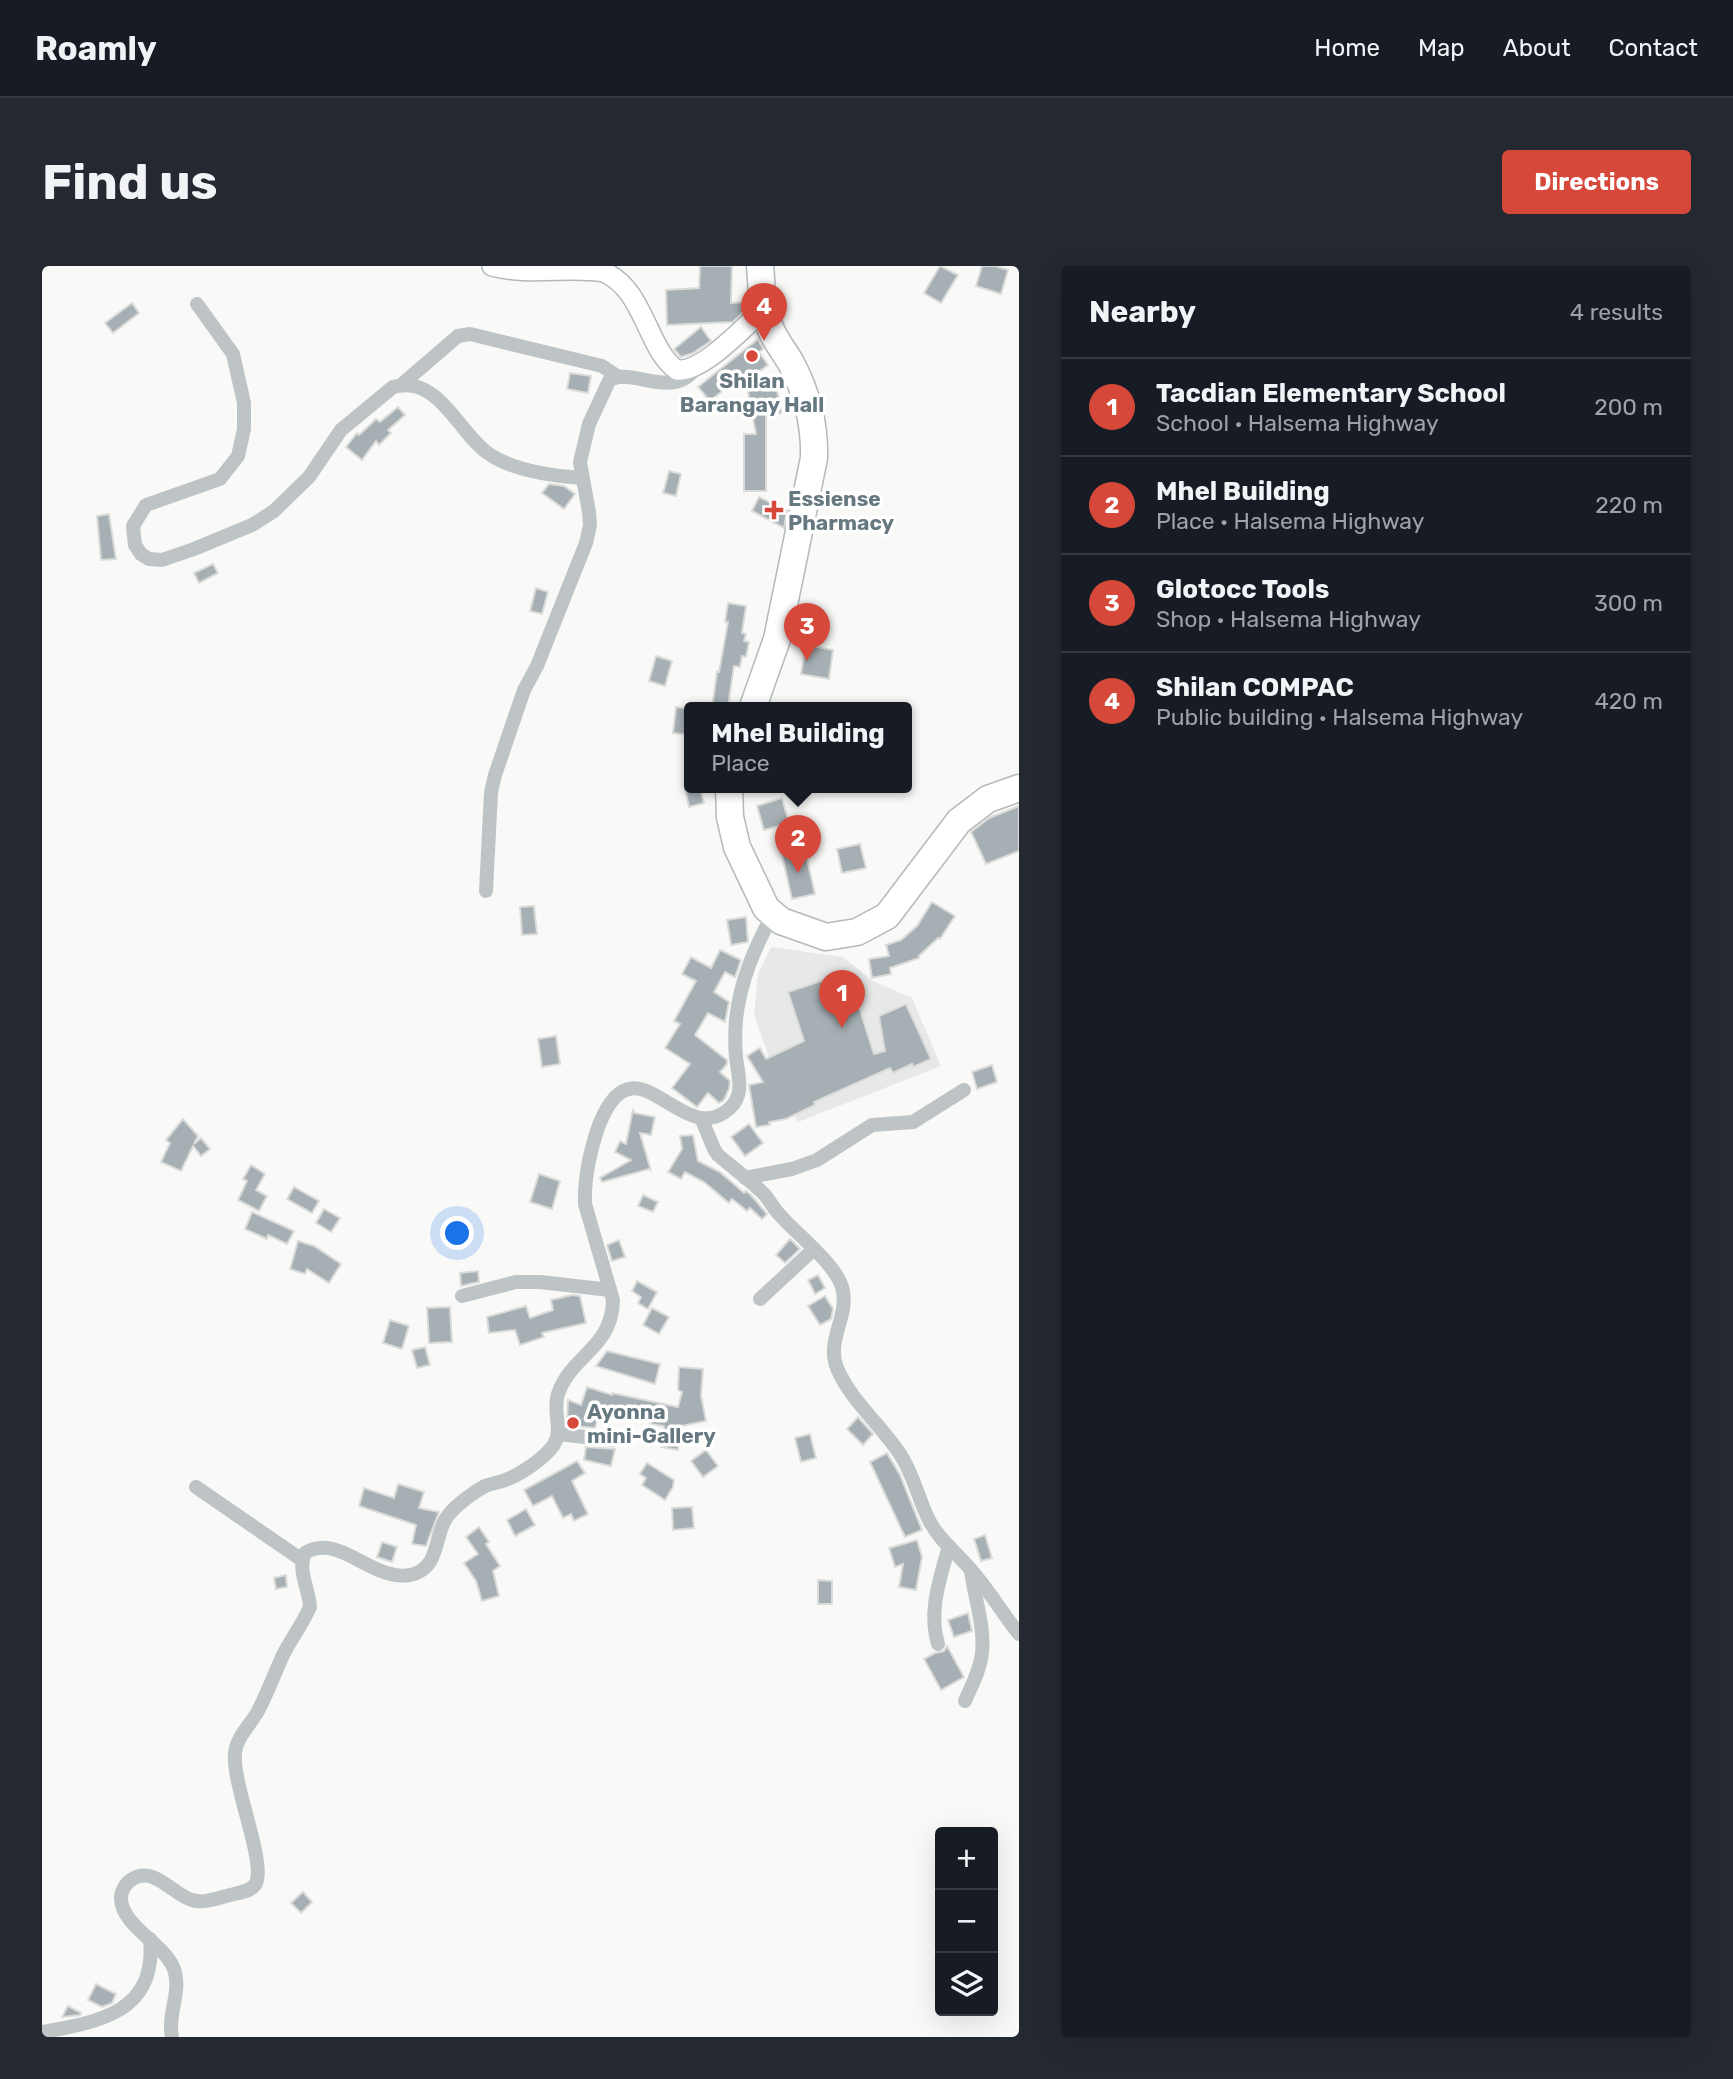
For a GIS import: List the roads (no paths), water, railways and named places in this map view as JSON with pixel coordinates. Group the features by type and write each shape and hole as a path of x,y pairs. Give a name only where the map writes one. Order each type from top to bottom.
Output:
{"highway":[{"path":"755,702 777,639 814,458 806,398 763,310 760,266"},
{"path":"729,793 730,817 737,847 766,908 781,921 826,937 844,936 871,926 887,916 959,821 988,799 1019,788"}],"main road":[{"path":"492,266 529,271 585,268 605,273 628,292 672,366 683,370 696,367 713,355 763,310"}],"street":[{"path":"197,304 233,354 243,403 244,429 238,456 220,478 146,505 133,526 135,545 141,554 149,559 162,560 194,549 251,525 274,511 309,477 341,430 393,387 401,385 419,387 449,408 474,440 486,452 500,460 517,467 582,478"},
{"path":"401,385 458,336 470,334 602,366 617,376"},
{"path":"486,891 491,792 495,775 524,690 537,666 547,634 577,567 590,525 580,462 589,424 609,381 617,376 670,382 685,378 696,367"},
{"path":"702,1120 730,1108 740,1091 736,1032 741,991 750,959 773,914"},
{"path":"172,2037 170,2023 176,1993 175,1972 166,1955 136,1926 125,1911 121,1898 125,1885 133,1878 153,1877 189,1899 200,1902 246,1891 256,1884 255,1853 238,1785 235,1753 237,1743 266,1696 283,1655 310,1607 302,1573 305,1553 322,1546 338,1550 388,1574 399,1576 418,1572 433,1558 442,1525 451,1511 484,1487 512,1477 553,1446 558,1434 555,1411 558,1394 571,1371 610,1326 613,1315 610,1290 585,1204 584,1189 588,1159 606,1109 614,1096 624,1090 649,1091 702,1120 714,1149 762,1192 838,1279 843,1288 843,1314 834,1339 833,1353 837,1368 852,1395 898,1451 911,1473 930,1522 948,1546 971,1569 1019,1634"},
{"path":"745,1178 792,1169 817,1160 872,1125 913,1122 964,1090"},
{"path":"760,1299 814,1249"},
{"path":"462,1296 516,1282 561,1283 610,1290"},
{"path":"558,1434 612,1440"},
{"path":"196,1487 302,1560"},
{"path":"938,1644 933,1628 933,1609 948,1546"},
{"path":"965,1701 978,1672 982,1653 982,1634 971,1569"},
{"path":"42,2032 81,2024 127,2006 140,1992 151,1970 150,1939"}],"place":[{"name":"Shilan COMPAC","path":"764,341"},
{"name":"Shilan Barangay Hall","path":"752,356"},
{"name":"Essiense Pharmacy","path":"774,510"},
{"name":"Glotocc Tools","path":"807,661"},
{"name":"Mhel Building","path":"798,873"},
{"name":"Tacdian Elementary School","path":"842,1028"},
{"name":"Ayonna mini-Gallery","path":"573,1423"}]}
